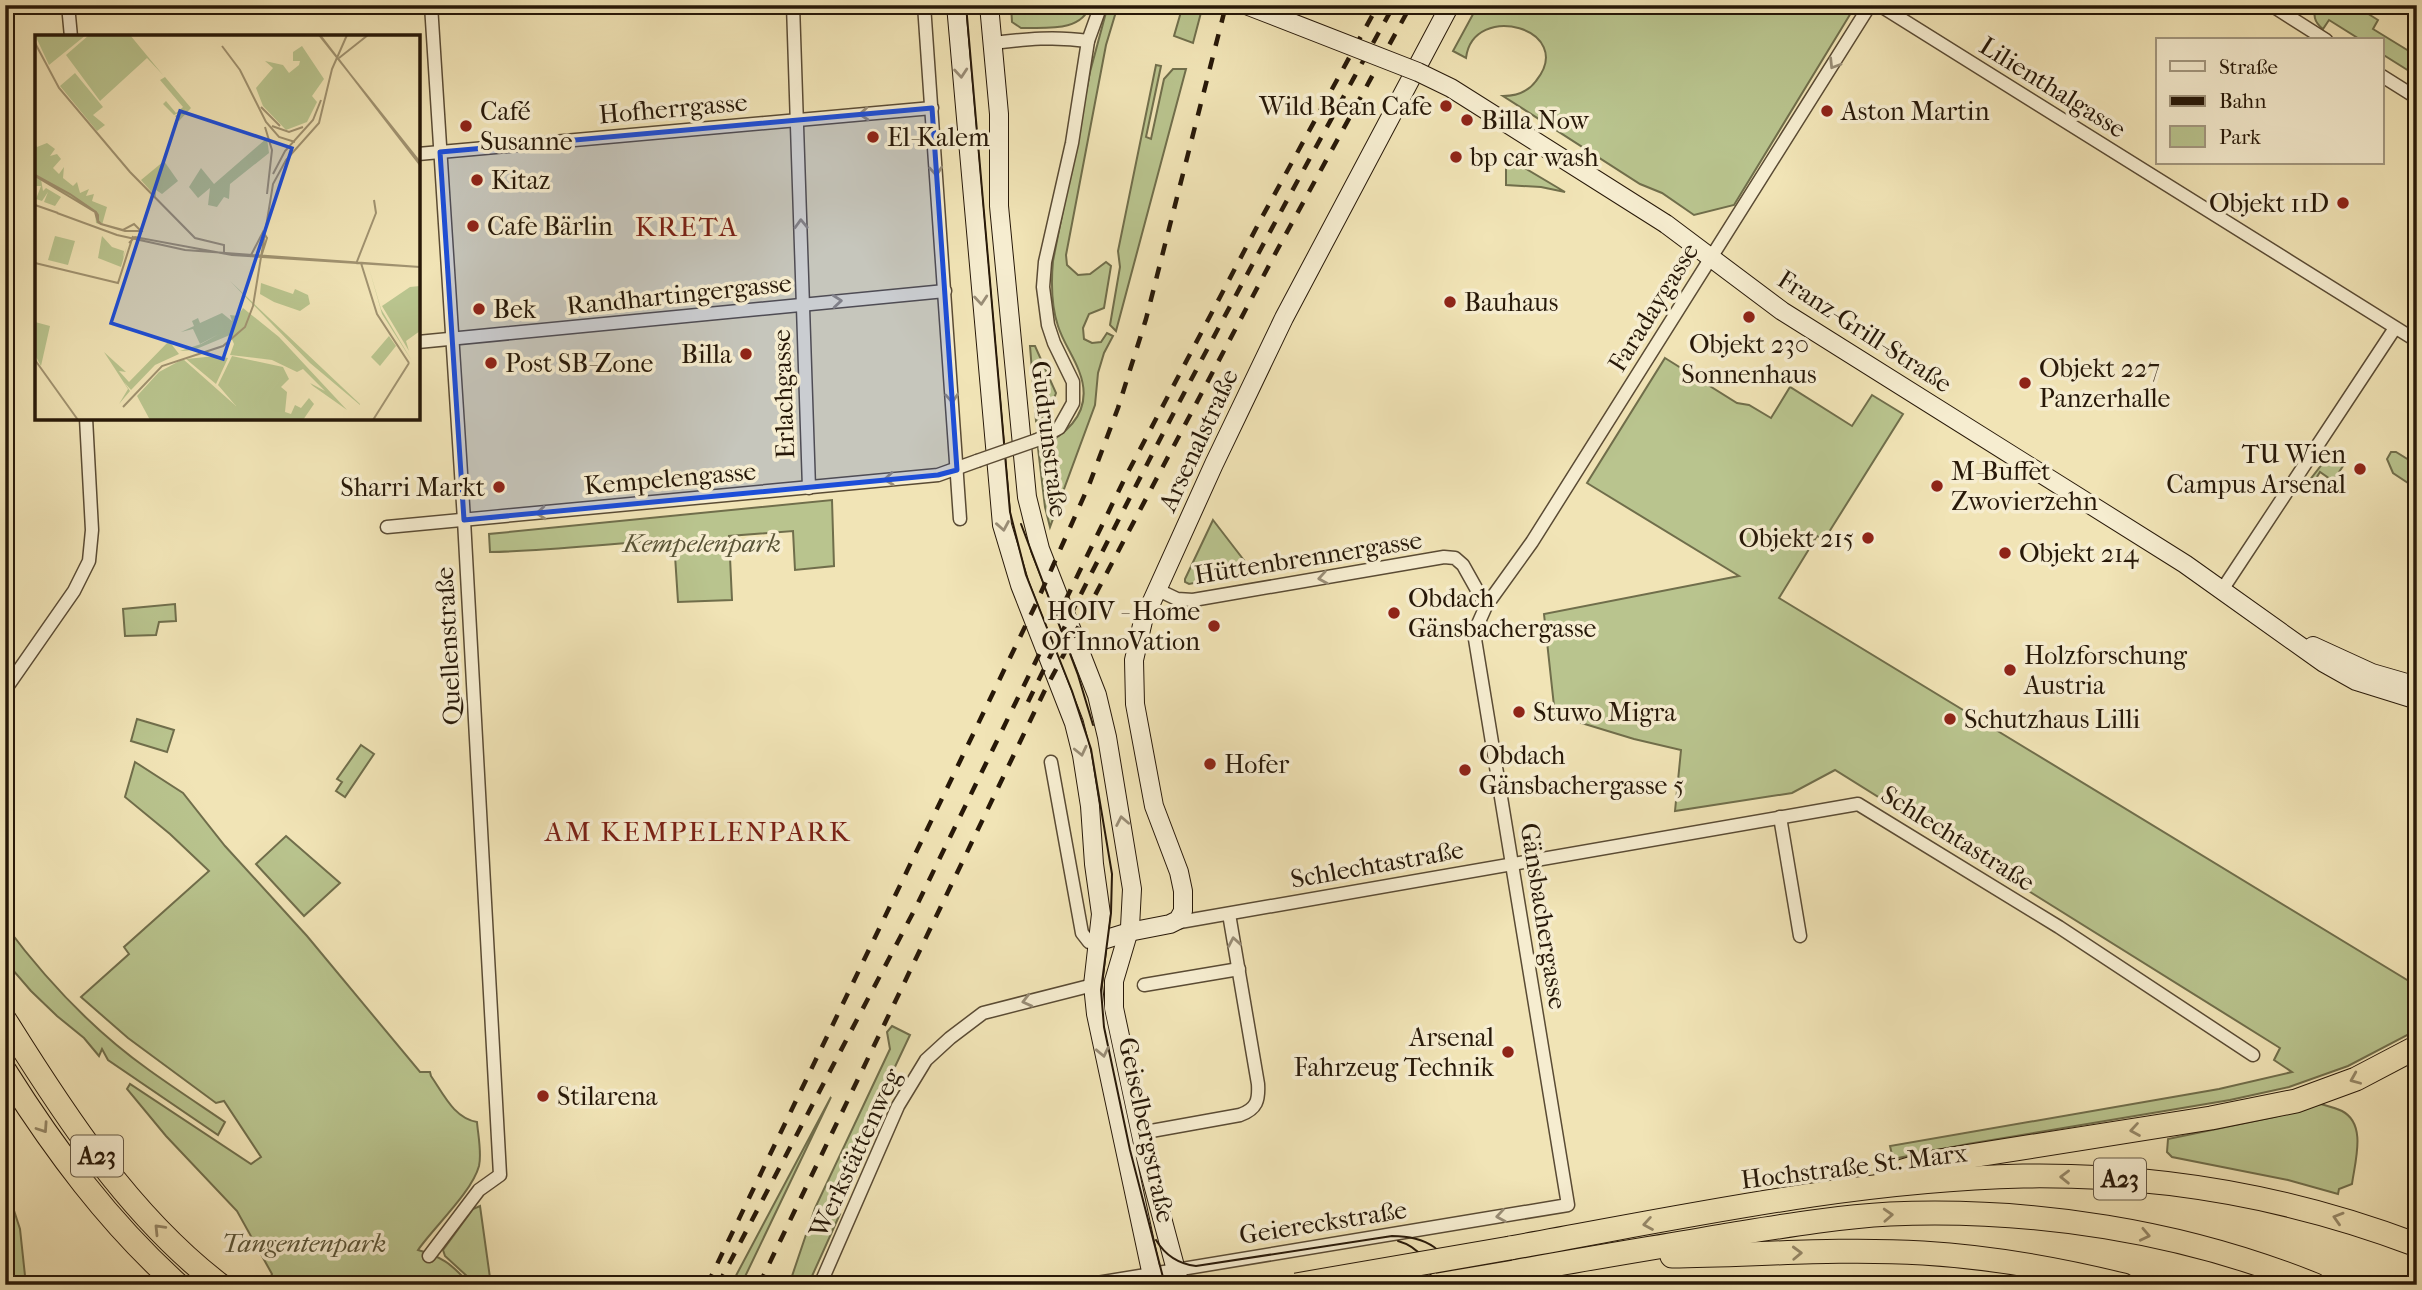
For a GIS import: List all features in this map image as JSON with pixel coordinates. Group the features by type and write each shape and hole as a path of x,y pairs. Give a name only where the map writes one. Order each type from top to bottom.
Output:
{"highway":[{"name":"A23","path":"5,1020 36,1070 100,1161 155,1225 214,1280"},
{"path":"1831,1193 1933,1162 2211,1118 2296,1101 2356,1079 2416,1048"},
{"name":"A23","path":"5,1071 48,1137 91,1194 136,1245 178,1285"},
{"name":"Hochstraße St. Marx","path":"1296,1285 1831,1193 1998,1177 2142,1181 2217,1191 2290,1205 2417,1245"},
{"name":"Hochstraße St. Marx","path":"1438,1285 1846,1217 1929,1213 2056,1220 2166,1239 2238,1258 2315,1285"},
{"path":"1598,1257 1923,1253 1983,1258 2123,1285"}],"main road":[{"name":"Gudrunstraße","path":"956,5 1002,524 1020,585 1079,742 1090,806 1100,901 1100,941 1093,985"},
{"name":"Gudrunstraße","path":"989,5 999,114 999,206 1027,497 1040,549 1103,715 1131,875 1132,912 1129,932 1115,972 1114,988"},
{"name":"Franz-Grill-Straße","path":"1246,5 1405,67 1451,88 1666,224 1782,311 2185,564 2324,663 2356,681 2417,700"},
{"name":"Arsenalstraße","path":"1174,923 1183,911 1183,891 1179,872 1150,792 1133,692 1135,649 1156,589 1284,318 1450,5"},
{"name":"Franz-Grill-Straße","path":"2296,641 2319,648 2372,673 2417,685"},
{"path":"1100,941 1174,923"},
{"name":"Geiselbergstraße","path":"1093,985 1099,1033 1152,1280"},
{"name":"Geiselbergstraße","path":"1114,988 1115,1013 1140,1133 1178,1277"}],"street":[{"path":"68,5 71,35"},
{"name":"Quellenstraße","path":"429,1256 479,1190 500,1175 464,520 431,5"},
{"name":"Erlachgasse","path":"793,5 809,488"},
{"path":"924,5 960,519"},
{"name":"Kempelengasse","path":"387,527 938,474 957,470 1059,428 1069,412 1074,394 1073,382 1048,325 1043,287 1045,262 1072,143 1088,41 1101,5"},
{"name":"Faradaygasse","path":"1474,633 1486,606 1532,542 1870,5"},
{"name":"Lilienthalgasse","path":"1879,5 2417,341"},
{"path":"2271,5 2323,38"},
{"path":"993,44 1033,39 1070,38 1088,41"},
{"path":"2384,77 2417,99"},
{"name":"Hofherrgasse","path":"420,154 932,108"},
{"name":"Randhartingergasse","path":"420,342 945,291"},
{"path":"2222,590 2395,328"},
{"path":"5,690 74,591 89,561 92,530 86,420"},
{"name":"Hüttenbrennergasse","path":"1156,589 1177,598 1193,600 1444,557 1455,558 1462,565 1486,606"},
{"name":"Gänsbachergasse","path":"1474,633 1568,1205"},
{"path":"1051,761 1082,933 1089,942 1100,941"},
{"name":"Schlechtastraße","path":"1174,923 1858,804 2059,928 2253,1055"},
{"path":"1780,817 1800,936"},
{"path":"1140,1133 1240,1115 1255,1106 1258,1084 1229,914"},
{"path":"1144,985 1239,969"},
{"name":"Werkstättenweg","path":"820,1285 898,1106 926,1060 983,1013 1093,985"},
{"name":"Geiereckstraße","path":"1085,1285 1178,1277 1232,1260 1568,1205"}],"highlighted area":[{"path":"932,108 957,470 938,475 464,520 440,152"}],"green space":[{"path":"1011,5 1090,5 1086,14 1071,24 1051,28 1021,28 1012,22"},
{"path":"1108,5 1118,5 1106,45 1066,255 1067,265 1078,275 1090,274 1106,262 1111,266 1104,308 1089,314 1083,328 1084,339 1092,343 1101,342 1107,333 1113,336 1098,373 1095,405 1050,527 1038,448 1069,427 1081,408 1083,397 1079,371 1056,318 1052,294 1053,261 1090,72"},
{"path":"1183,5 1203,5 1193,43 1174,36"},
{"path":"1478,5 1851,5 1854,8 1734,205 1694,215 1662,193 1640,184 1503,96 1521,93 1536,81 1545,63 1544,47 1534,36 1519,28 1502,26 1486,30 1473,40 1466,58 1453,51"},
{"path":"2317,5 2354,5 2378,20 2373,29 2417,56 2417,76 2384,55 2384,38 2358,38 2329,20 2323,29 2315,19"},
{"path":"1156,65 1161,66 1146,137 1151,139 1164,79 1173,69 1186,69 1116,331 1110,325 1120,267 1118,251"},
{"path":"1506,157 1565,192 1541,187 1506,185"},
{"path":"1030,346 1035,346 1056,393 1049,412 1036,421"},
{"path":"1665,358 1737,403 1749,405 1771,418 1790,387 1852,426 1872,395 1903,414 1824,540 1817,536 1779,598 2417,986 2417,1030 2348,1066 2289,1087 2230,1100 1893,1159 1890,1146 2219,1089 2292,1072 2274,1060 2280,1048 1835,770 1792,793 1675,811 1681,750 1555,715 1544,614 1739,576 1587,483"},
{"path":"2391,452 2396,452 2417,465 2417,489 2393,473 2387,459"},
{"path":"2330,454 2345,460 2333,481 2320,472 2307,493 2302,490"},
{"name":"Kempelenpark","path":"832,500 834,566 795,570 793,531 729,536 732,600 678,602 674,540 490,552 489,534"},
{"path":"1213,520 1253,572 1189,584 1185,579"},
{"path":"175,604 176,621 159,622 156,635 125,636 123,609"},
{"path":"137,719 174,730 167,752 131,741"},
{"path":"361,745 374,754 345,797 336,791 342,782 337,779"},
{"name":"Tangentenpark","path":"135,762 183,793 225,846 307,936 420,1072 430,1072 456,1111 477,1122 480,1155 475,1176 461,1198 418,1250 445,1261 467,1281 469,1278 445,1256 443,1250 473,1209 480,1206 491,1285 267,1285 272,1274 237,1211 166,1136 127,1089 130,1084 251,1164 261,1157 224,1101 216,1103 128,1038 81,997 129,954 124,947 209,871 125,797"},
{"path":"286,836 340,883 304,916 256,864"},
{"path":"5,925 54,985 109,1039 225,1122 218,1135 108,1060 102,1049 99,1056 84,1038 31,991 5,961"},
{"path":"892,1026 910,1035 831,1210 840,1214 808,1285 789,1285 815,1208 890,1049 887,1032"},
{"path":"831,1097 741,1285 731,1285"},
{"path":"2321,1104 2340,1110 2350,1117 2357,1134 2352,1184 2339,1189 2338,1194 2288,1180 2172,1157 2167,1152 2168,1139 2274,1117"},
{"path":"5,1183 20,1229 26,1285 5,1285"}],"tram line":[{"path":"966,5 1010,512 1026,575 1072,691 1091,749 1112,874 1111,913 1101,990 1104,1027 1130,1150 1165,1285"},
{"path":"1021,524 1078,675 1093,725"},
{"path":"1156,1240 1173,1258 1196,1266 1392,1236 1404,1237 1425,1242 1442,1254 1451,1273 1452,1285"},
{"path":"1398,1241 1412,1247 1422,1257 1429,1270 1432,1285"}],"railway":[{"path":"707,1285 1035,606 1089,485 1118,408 1146,319 1226,5"},
{"path":"718,1285 916,907 1126,476 1261,219 1378,5"},
{"path":"1028,702 1206,351 1394,5"},
{"path":"759,1285 1044,692 1275,254 1411,5"}],"place":[{"name":"Wild Bean Cafe","path":"1446,106"},
{"name":"Aston Martin","path":"1827,111"},
{"name":"Billa Now","path":"1467,120"},
{"name":"Café Susanne","path":"466,126"},
{"name":"El-Kalem","path":"873,137"},
{"name":"bp car wash","path":"1456,157"},
{"name":"Kitaz","path":"477,180"},
{"name":"Objekt 11D","path":"2343,203"},
{"name":"Cafe Bärlin","path":"473,226"},
{"name":"Bauhaus","path":"1450,302"},
{"name":"Bek","path":"479,309"},
{"name":"Objekt 230 Sonnenhaus","path":"1749,317"},
{"name":"Billa","path":"746,354"},
{"name":"Post SB-Zone","path":"491,363"},
{"name":"Objekt 227 Panzerhalle","path":"2025,383"},
{"name":"TU Wien Campus Arsenal","path":"2360,469"},
{"name":"M-Buffet Zwovierzehn","path":"1937,486"},
{"name":"Sharri Markt","path":"499,487"},
{"name":"Objekt 215","path":"1868,538"},
{"name":"Objekt 214","path":"2005,553"},
{"name":"Obdach Gänsbachergasse","path":"1394,613"},
{"name":"HOIV - Home Of InnoVation","path":"1214,626"},
{"name":"Holzforschung Austria","path":"2010,670"},
{"name":"Stuwo Migra","path":"1519,712"},
{"name":"Schutzhaus Lilli","path":"1950,719"},
{"name":"Hofer","path":"1210,764"},
{"name":"Obdach Gänsbachergasse 5","path":"1465,770"},
{"name":"Arsenal Fahrzeug Technik","path":"1508,1052"},
{"name":"Stilarena","path":"543,1096"}],"district":[{"name":"KRETA","path":"687,226"},
{"name":"AM KEMPELENPARK","path":"698,831"}]}
